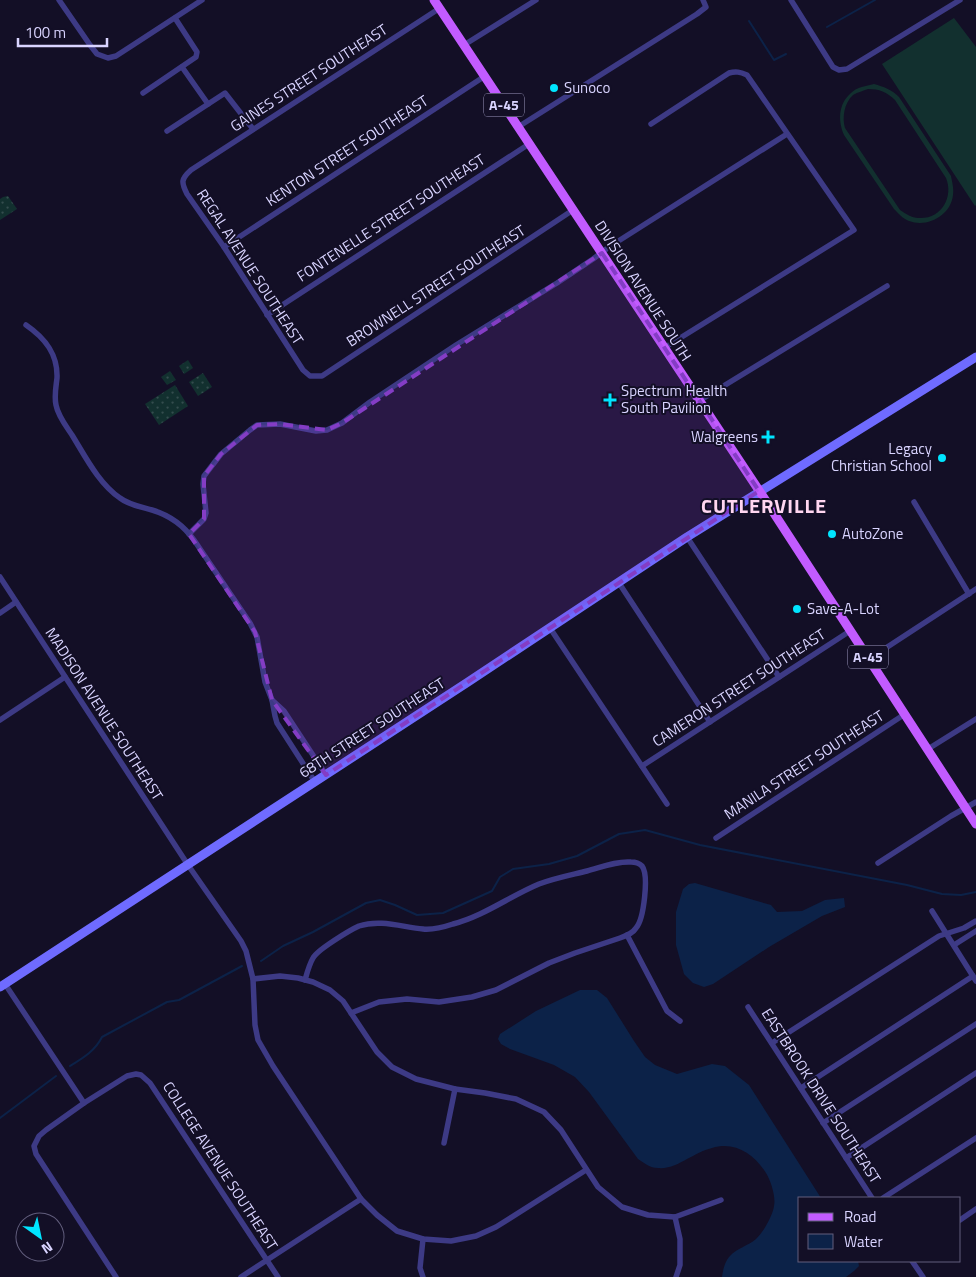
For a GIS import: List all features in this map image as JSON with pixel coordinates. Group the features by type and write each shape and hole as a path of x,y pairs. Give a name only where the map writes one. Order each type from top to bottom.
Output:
{"main road":[{"name":"DIVISION AVENUE SOUTH","path":"437,4 602,252 976,824"},
{"name":"68TH STREET SOUTHEAST","path":"2,986 687,537 976,357"}],"street":[{"path":"59,0 90,46 97,54 108,58 116,56 202,0"},
{"path":"464,45 536,0"},
{"path":"518,127 697,14 706,7 703,0"},
{"path":"790,0 829,62 839,70 847,69 960,0"},
{"name":"GAINES STREET SOUTHEAST","path":"192,170 437,4"},
{"path":"143,93 196,58 197,52 175,18"},
{"path":"182,66 208,104"},
{"path":"651,124 729,73 737,71 747,75 854,230 664,348"},
{"name":"KENTON STREET SOUTHEAST","path":"224,247 485,76"},
{"path":"167,130 225,93 253,129"},
{"path":"190,534 204,519 206,513 204,476 221,454 257,425 280,424 316,431 327,430 342,423 456,344 558,283 602,252 787,134"},
{"name":"FONTENELLE STREET SOUTHEAST","path":"268,315 529,144"},
{"name":"REGAL AVENUE SOUTHEAST","path":"192,170 182,181 183,186 303,370 310,376"},
{"name":"BROWNELL STREET SOUTHEAST","path":"310,376 322,376 573,210"},
{"path":"699,401 887,286"},
{"path":"26,325 42,337 51,351 56,367 55,397 58,411 104,484 124,501 165,515 190,534 235,600 254,632 258,643 265,682 272,700 277,723 315,782"},
{"path":"914,502 970,594"},
{"path":"687,537 779,677"},
{"name":"MADISON AVENUE SOUTHEAST","path":"0,577 188,865 241,941 246,951 253,979"},
{"path":"619,582 710,722"},
{"path":"869,659 976,589"},
{"path":"0,613 16,602"},
{"path":"550,628 667,804"},
{"name":"CAMERON STREET SOUTHEAST","path":"642,766 850,631"},
{"path":"0,720 65,677"},
{"path":"272,700 284,711 326,775"},
{"name":"MANILA STREET SOUTHEAST","path":"716,838 904,714"},
{"path":"928,750 976,719"},
{"path":"878,863 976,802"},
{"path":"305,980 313,956 333,941 360,926 396,924 424,929 454,924 476,916 539,885 616,862 633,862 642,866 646,884 641,919 638,927 627,935 549,963 496,990 472,997 439,1002 407,999 379,1002 351,1013"},
{"path":"801,1088 974,979 932,911"},
{"path":"772,1043 939,936 964,928 976,921"},
{"path":"954,945 976,931"},
{"path":"627,935 667,1011 680,1021"},
{"path":"586,1170 496,1227 476,1236 451,1241 423,1239 397,1231 361,1199 273,1066 258,1040 255,1025 253,979 280,976 313,982 330,990 343,1001 378,1052 392,1067 416,1079 455,1089 516,1099 544,1112 561,1130 598,1187 622,1207 648,1215 675,1218 721,1200"},
{"path":"2,986 84,1103 39,1136 34,1144 34,1150 116,1277"},
{"name":"EASTBROOK DRIVE SOUTHEAST","path":"748,1007 871,1197"},
{"path":"823,1123 976,1024"},
{"path":"846,1158 976,1073"},
{"name":"COLLEGE AVENUE SOUTHEAST","path":"84,1103 127,1076 136,1074 146,1078 278,1277"},
{"path":"444,1143 455,1089"},
{"path":"885,1197 976,1138"},
{"path":"241,1277 361,1199"},
{"path":"961,1219 976,1209"},
{"path":"675,1218 680,1240 680,1265 676,1277"},
{"path":"423,1239 420,1268 423,1277"},
{"path":"913,1262 923,1277"}],"highlighted area":[{"path":"602,253 759,491 326,775 272,700 255,632 189,534 204,519 204,476 221,454 257,425 280,424 327,430 342,423"}],"green space":[{"path":"954,18 976,47 975,206 882,64"},
{"path":"874,84 893,92 899,97 951,176 953,195 951,202 943,214 931,221 916,223 901,216 894,209 844,135 840,118 841,107 853,91","holes":["868,89 879,90 895,100 946,178 948,185 947,200 944,206 933,215 926,218 916,218 900,210 845,128 844,111 850,98"]},
{"path":"8,196 17,209 0,220 0,199"},
{"path":"188,360 193,368 184,374 179,366"},
{"path":"170,371 176,380 167,385 161,377"},
{"path":"203,373 212,387 198,396 189,382"},
{"path":"175,385 188,406 159,425 145,404"}],"water":[{"path":"695,883 771,905 777,912 802,911 825,900 844,898 845,907 822,916 769,947 713,984 704,987 693,983 684,974 676,945 676,912 683,889 689,884"},
{"path":"580,990 597,990 607,998 645,1057 655,1065 677,1074 712,1064 725,1066 749,1085 820,1197 798,1197 798,1262 858,1262 859,1266 846,1277 722,1277 728,1258 759,1236 773,1210 774,1198 766,1173 750,1155 728,1146 705,1150 670,1167 655,1168 638,1159 589,1092 575,1077 554,1065 501,1044 498,1039 500,1034 536,1011"}],"waterway":[{"path":"827,27 875,0"},
{"path":"749,21 774,60 786,54"},
{"path":"261,961 283,946 366,903 380,900 417,915 443,913 492,891 500,877 513,869 549,864 577,856 619,834 645,830 700,845 907,885 942,894 961,895 976,892"},
{"path":"70,1066 92,1050 102,1037 167,1002 179,1000 242,966"},
{"path":"0,1118 56,1076"}],"place":[{"name":"Sunoco","path":"554,88"},
{"name":"Spectrum Health South Pavilion","path":"610,400"},
{"name":"Walgreens","path":"768,437"},
{"name":"Legacy Christian School","path":"942,458"},
{"name":"AutoZone","path":"832,534"},
{"name":"Save-A-Lot","path":"797,609"}],"district":[{"name":"CUTLERVILLE","path":"764,506"}]}
